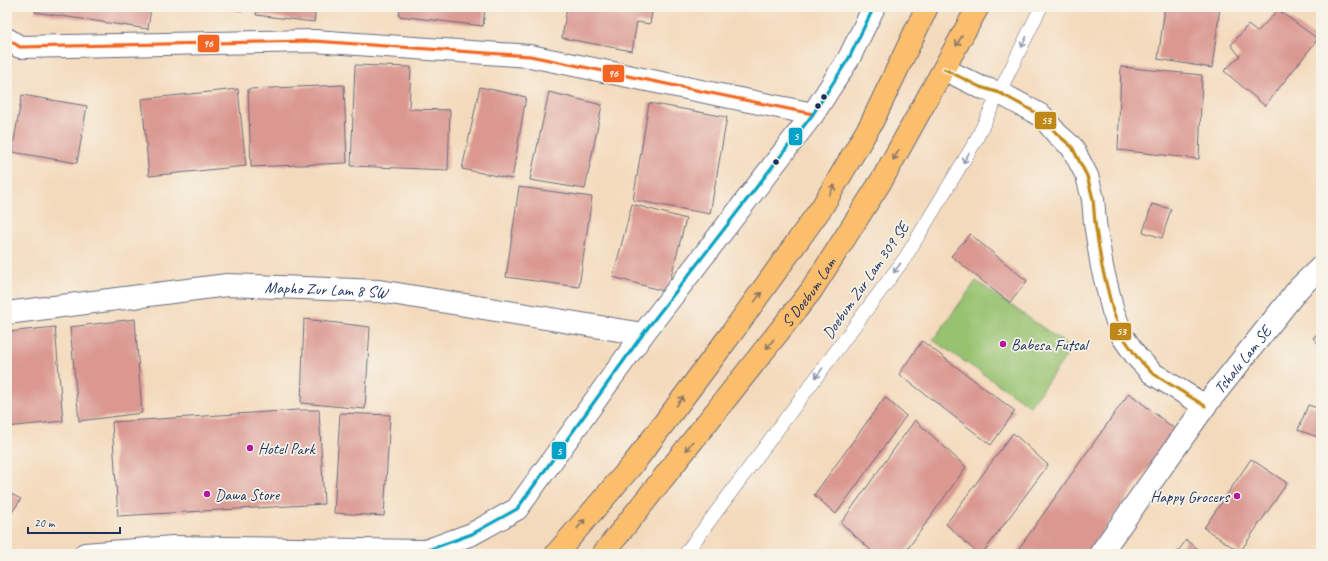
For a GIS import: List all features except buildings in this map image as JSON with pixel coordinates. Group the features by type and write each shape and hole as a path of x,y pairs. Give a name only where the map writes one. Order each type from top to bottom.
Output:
{"highway":[{"path":"556,554 634,463 731,334 822,207 872,122 927,7"},
{"name":"S Doebum Lam","path":"603,554 811,291 883,178 978,7"}],"street":[{"path":"85,554 173,547 420,552 472,534 517,509 643,334 813,114 849,58 874,7"},
{"path":"7,39 20,47 314,41 530,56 813,114"},
{"path":"944,69 980,87 1000,93 1042,116 1057,134 1072,147 1087,176 1102,267 1113,311 1123,337 1137,357 1152,373 1205,406"},
{"name":"Tshalu Lam SE","path":"1100,554 1205,406 1299,288 1321,267"},
{"name":"Mapho Zur Lam 8 SW","path":"7,313 228,285 379,292 643,334"}],"lane":[{"name":"Doebum Zur Lam 309 SE","path":"685,554 905,258 976,142 1041,7"}],"green space":[{"name":"Babesa Futsal","path":"976,281 1072,348 1030,406 933,340"}],"transit line":[{"name":"5","path":"417,554 472,534 517,509 643,334 813,114 849,58 874,7"},
{"name":"96","path":"7,39 20,47 314,41 530,56 813,114"},
{"name":"53","path":"944,69 980,87 1000,93 1042,116 1057,134 1072,147 1087,176 1093,199 1102,267 1113,311 1123,337 1137,357 1152,373 1205,406"}],"place":[{"name":"Babesa Futsal","path":"1003,344"},
{"name":"Hotel Park","path":"250,448"},
{"name":"Dawa Store","path":"207,494"},
{"name":"Happy Grocers","path":"1237,496"}]}
